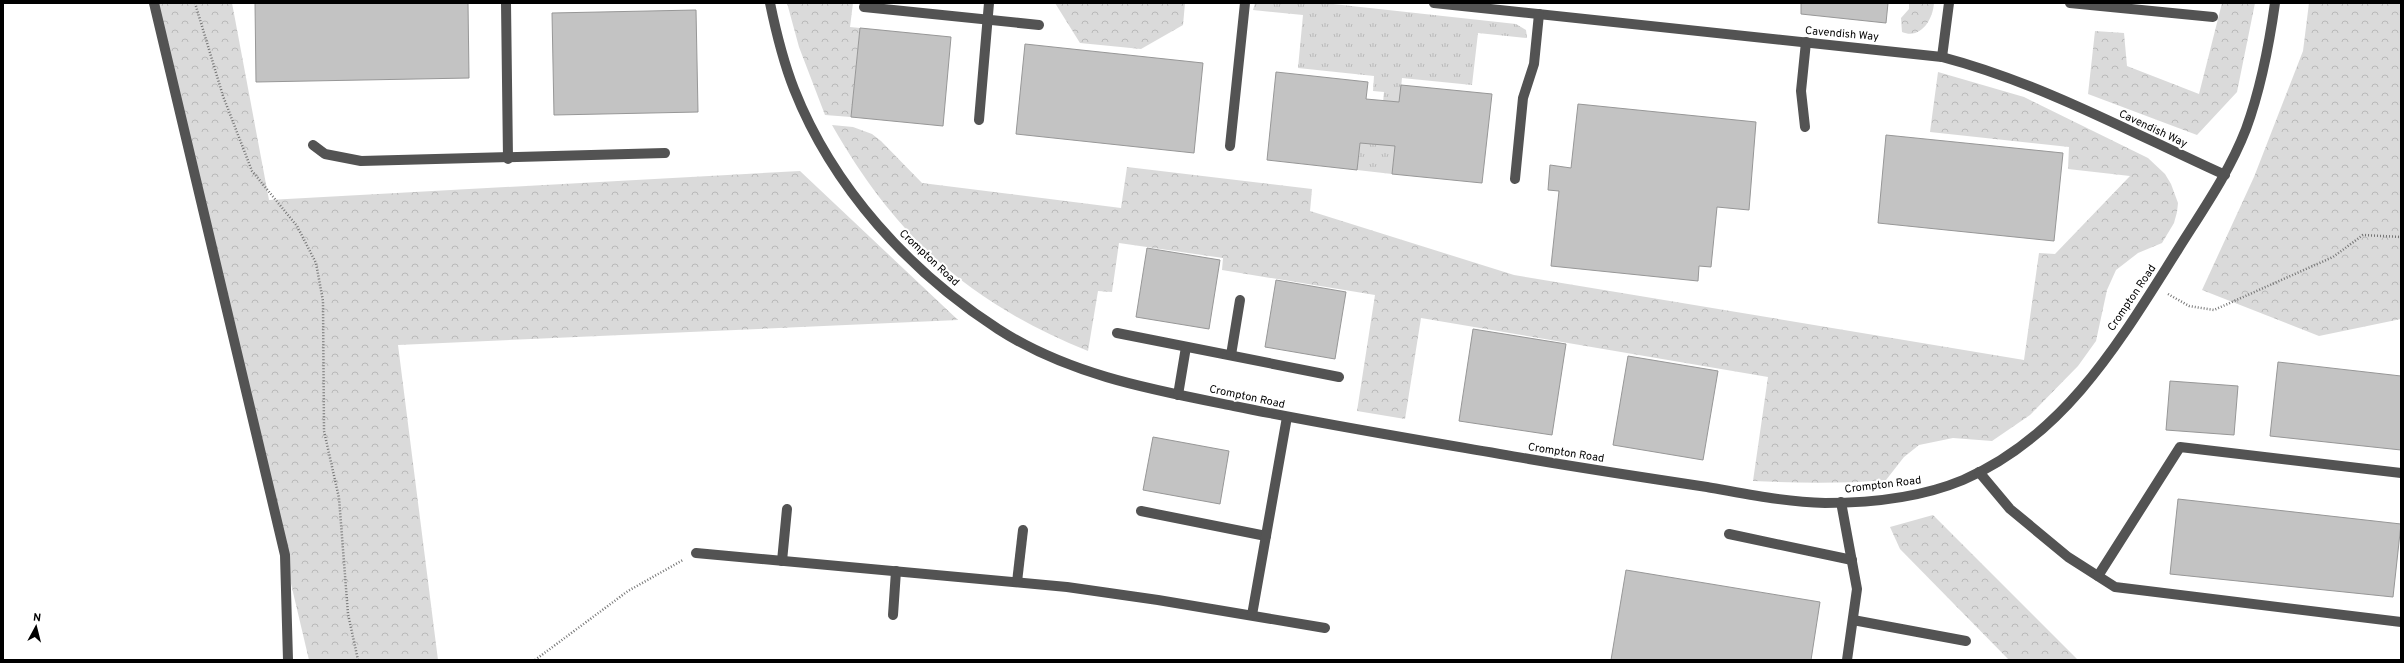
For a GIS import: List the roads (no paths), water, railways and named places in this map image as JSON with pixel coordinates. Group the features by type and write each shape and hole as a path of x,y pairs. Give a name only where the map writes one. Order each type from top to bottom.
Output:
{"street":[{"path":"154,3 285,555 288,660"},
{"path":"506,3 508,159"},
{"name":"Crompton Road","path":"770,3 784,61 796,95 831,160 850,190 876,223 933,281 1001,331 1039,352 1080,368 1125,382 1178,395 1287,417 1777,499 1841,502 1873,500 1926,492 1958,482 2015,452 2068,406 2102,364 2225,175 2244,134 2258,92 2275,3"},
{"path":"979,120 989,3"},
{"path":"1230,146 1245,3"},
{"name":"Cavendish Way","path":"1434,3 1942,57 1981,67 2031,86 2225,175"},
{"path":"1942,57 1949,3"},
{"path":"2070,3 2213,17"},
{"path":"864,7 1039,25"},
{"path":"1514,179 1523,98 1534,64 1539,14"},
{"path":"1805,127 1801,91 1806,42"},
{"path":"312,145 325,154 361,161 508,159 665,153"},
{"path":"1231,355 1240,300"},
{"path":"1117,333 1340,377"},
{"path":"1178,395 1186,347"},
{"path":"1252,615 1287,417"},
{"path":"2098,576 2180,447 2401,473"},
{"path":"1979,472 2010,509 2068,557 2115,587 2401,622"},
{"path":"1841,502 1857,589 1847,660"},
{"path":"782,561 787,509"},
{"path":"1141,511 1266,536"},
{"path":"1017,582 1023,530"},
{"path":"1729,534 1852,560"},
{"path":"696,553 1017,582 1158,600 1325,628"},
{"path":"893,615 896,572"},
{"path":"1853,620 1966,641"}]}
